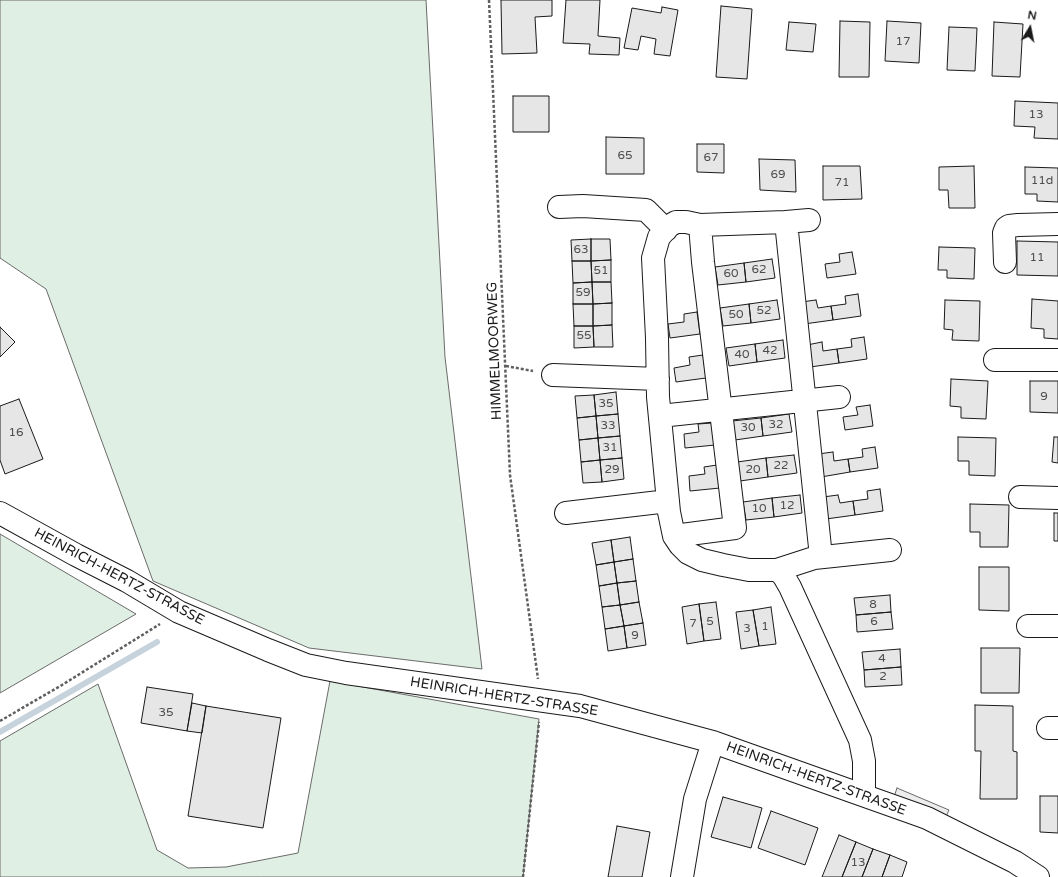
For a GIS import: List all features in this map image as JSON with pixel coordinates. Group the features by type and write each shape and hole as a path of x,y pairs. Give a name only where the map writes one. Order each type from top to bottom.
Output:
{"street":[{"path":"559,207 583,206 646,210 666,230"},
{"path":"809,220 700,224 676,222 659,237 653,258 658,379 669,512 674,536 688,553 702,560 749,570 777,570 814,558 890,550"},
{"path":"786,222 821,557"},
{"path":"674,536 735,528 704,270 700,224"},
{"path":"1005,262 1004,233 1006,228 1018,225 1058,224"},
{"path":"995,360 1058,360"},
{"path":"553,374 658,379"},
{"path":"660,416 839,397"},
{"path":"1020,497 1058,498"},
{"path":"566,513 668,501"},
{"name":"HEINRICH-HERTZ-STRASSE","path":"0,513 127,581 179,612 268,650 306,664 346,673 580,706 713,742 927,818 1015,862 1038,877"},
{"path":"777,570 783,575 790,587 860,740 864,761 864,796"},
{"path":"1028,626 1058,626"},
{"path":"682,877 696,799 713,742"}],"path":[{"name":"HIMMELMOORWEG","path":"489,0 510,475 541,700 524,877"},
{"path":"506,366 553,374"},
{"path":"0,721 62,685 179,612"}],"green space":[{"path":"0,0 426,0 445,357 482,669 309,648 153,581 46,289 0,258"},
{"path":"0,534 136,614 0,693"},
{"path":"330,681 539,719 523,877 0,877 0,741 98,684 157,850 188,868 226,867 298,853"}],"shaded area":[{"path":"897,788 949,810 944,821 893,800"}],"building":[{"path":"501,0 552,0 552,16 535,17 537,53 502,54"},
{"path":"566,0 600,0 598,36 620,38 619,55 589,54 590,44 563,43"},
{"path":"721,6 752,9 747,79 716,77"},
{"path":"662,7 678,10 670,56 654,54 656,39 641,36 638,50 624,48 632,8 661,13"},
{"path":"840,21 870,22 869,77 839,77"},
{"path":"887,21 921,23 919,63 885,61"},
{"path":"789,22 816,24 813,52 786,50"},
{"path":"994,22 1023,24 1020,77 992,76"},
{"path":"949,27 977,28 975,71 947,70"},
{"path":"513,96 549,96 549,132 513,132"},
{"path":"1015,101 1058,103 1058,139 1034,138 1035,127 1014,126"},
{"path":"606,137 644,138 644,174 606,174"},
{"path":"697,144 724,144 724,173 697,172"},
{"path":"759,159 795,160 796,192 760,190"},
{"path":"823,166 860,166 862,199 823,200"},
{"path":"974,166 975,208 949,208 948,190 939,190 939,167"},
{"path":"1025,167 1058,168 1058,202 1037,201 1037,194 1025,194"},
{"path":"591,239 610,239 611,260 591,261"},
{"path":"591,239 591,261 572,261 571,240"},
{"path":"1017,241 1058,242 1058,276 1017,275"},
{"path":"939,247 975,248 974,279 947,278 947,270 938,270"},
{"path":"852,252 856,274 827,278 825,264 840,262 839,254"},
{"path":"772,259 775,278 746,282 744,263"},
{"path":"611,260 611,282 592,282 591,261"},
{"path":"572,261 591,261 592,282 573,283"},
{"path":"744,263 746,282 718,285 715,267"},
{"path":"592,282 611,282 612,303 593,304"},
{"path":"592,282 593,304 573,304 573,283"},
{"path":"858,294 861,316 833,320 831,306 846,304 845,296"},
{"path":"1032,299 1058,301 1058,339 1044,338 1044,329 1031,328"},
{"path":"777,300 780,319 751,323 749,304"},
{"path":"816,300 818,308 831,306 833,320 804,324 801,302"},
{"path":"945,300 980,301 979,341 952,340 953,330 944,329"},
{"path":"612,303 612,325 593,326 593,304"},
{"path":"573,304 593,304 593,326 574,326"},
{"path":"749,304 751,323 723,326 720,308"},
{"path":"697,312 700,334 670,338 668,324 684,322 684,314"},
{"path":"612,325 613,347 594,347 593,326"},
{"path":"574,326 593,326 594,347 574,348"},
{"path":"0,327 15,342 0,357"},
{"path":"864,337 867,359 839,363 837,349 852,347 851,339"},
{"path":"783,340 785,358 757,362 755,344"},
{"path":"822,342 823,351 837,349 839,363 810,367 807,345"},
{"path":"755,344 757,362 729,366 726,348"},
{"path":"703,355 706,378 676,382 674,368 690,365 689,357"},
{"path":"951,379 988,381 986,419 961,418 961,407 950,406"},
{"path":"1030,381 1058,381 1058,413 1030,412"},
{"path":"616,392 618,414 596,416 594,395"},
{"path":"594,395 596,416 577,418 575,396"},
{"path":"19,399 43,459 5,474 0,460 0,406"},
{"path":"870,405 873,426 845,430 843,417 858,415 856,407"},
{"path":"618,414 620,436 598,438 596,416"},
{"path":"789,414 792,432 763,436 761,418"},
{"path":"596,416 598,438 579,440 577,418"},
{"path":"761,418 763,436 735,440 732,421"},
{"path":"712,423 715,445 685,448 684,434 699,432 698,424"},
{"path":"620,436 622,458 600,460 598,438"},
{"path":"958,437 996,438 995,476 969,475 969,461 958,461"},
{"path":"1054,437 1058,437 1058,463 1052,462"},
{"path":"598,438 600,460 581,462 579,440"},
{"path":"875,447 878,468 850,472 848,459 863,457 862,449"},
{"path":"833,452 834,461 848,459 850,472 821,477 818,454"},
{"path":"794,455 797,473 768,477 766,458"},
{"path":"622,458 624,479 602,482 600,460"},
{"path":"766,458 768,477 740,481 737,462"},
{"path":"600,460 602,482 583,483 581,462"},
{"path":"717,465 720,488 690,491 689,476 705,474 704,467"},
{"path":"880,489 883,511 855,515 853,501 868,499 867,491"},
{"path":"800,495 802,513 774,517 772,498"},
{"path":"838,495 840,503 853,501 855,515 826,519 823,497"},
{"path":"772,498 774,517 746,520 743,502"},
{"path":"970,504 1009,505 1008,547 980,547 980,532 970,532"},
{"path":"1054,513 1058,513 1058,541 1054,541"},
{"path":"630,537 633,559 614,562 611,540"},
{"path":"611,540 614,562 596,565 592,543"},
{"path":"633,559 636,581 617,583 614,562"},
{"path":"614,562 617,583 599,586 596,565"},
{"path":"979,567 1009,567 1009,611 979,610"},
{"path":"636,581 639,602 620,605 617,583"},
{"path":"617,583 620,605 602,607 599,586"},
{"path":"890,595 891,612 856,615 854,598"},
{"path":"639,602 643,623 624,626 620,605"},
{"path":"716,602 721,639 704,641 699,604"},
{"path":"699,604 704,641 687,644 682,607"},
{"path":"620,605 624,626 605,629 602,607"},
{"path":"771,607 776,644 759,646 753,610"},
{"path":"753,610 759,646 741,649 736,612"},
{"path":"891,612 893,629 857,632 856,615"},
{"path":"643,623 646,645 627,648 624,626"},
{"path":"624,626 627,648 608,651 605,629"},
{"path":"981,648 1020,648 1019,693 981,693"},
{"path":"900,649 901,667 864,670 862,652"},
{"path":"901,667 902,685 865,687 864,670"},
{"path":"147,687 193,694 187,731 141,723"},
{"path":"192,703 206,706 202,733 187,731"},
{"path":"975,705 1013,706 1013,751 1017,752 1017,799 980,799 981,751 975,751"},
{"path":"206,706 281,718 263,828 188,816"},
{"path":"1040,796 1058,796 1058,833 1040,832"},
{"path":"723,797 762,808 751,848 711,837"},
{"path":"771,811 818,828 805,865 758,848"},
{"path":"617,826 650,832 642,877 608,877"},
{"path":"839,835 856,842 842,877 822,877"},
{"path":"856,842 873,849 862,877 842,877"},
{"path":"873,849 890,855 882,877 862,877"},
{"path":"890,855 907,862 902,877 882,877"}],"waterway":[{"path":"0,732 157,642"}]}
